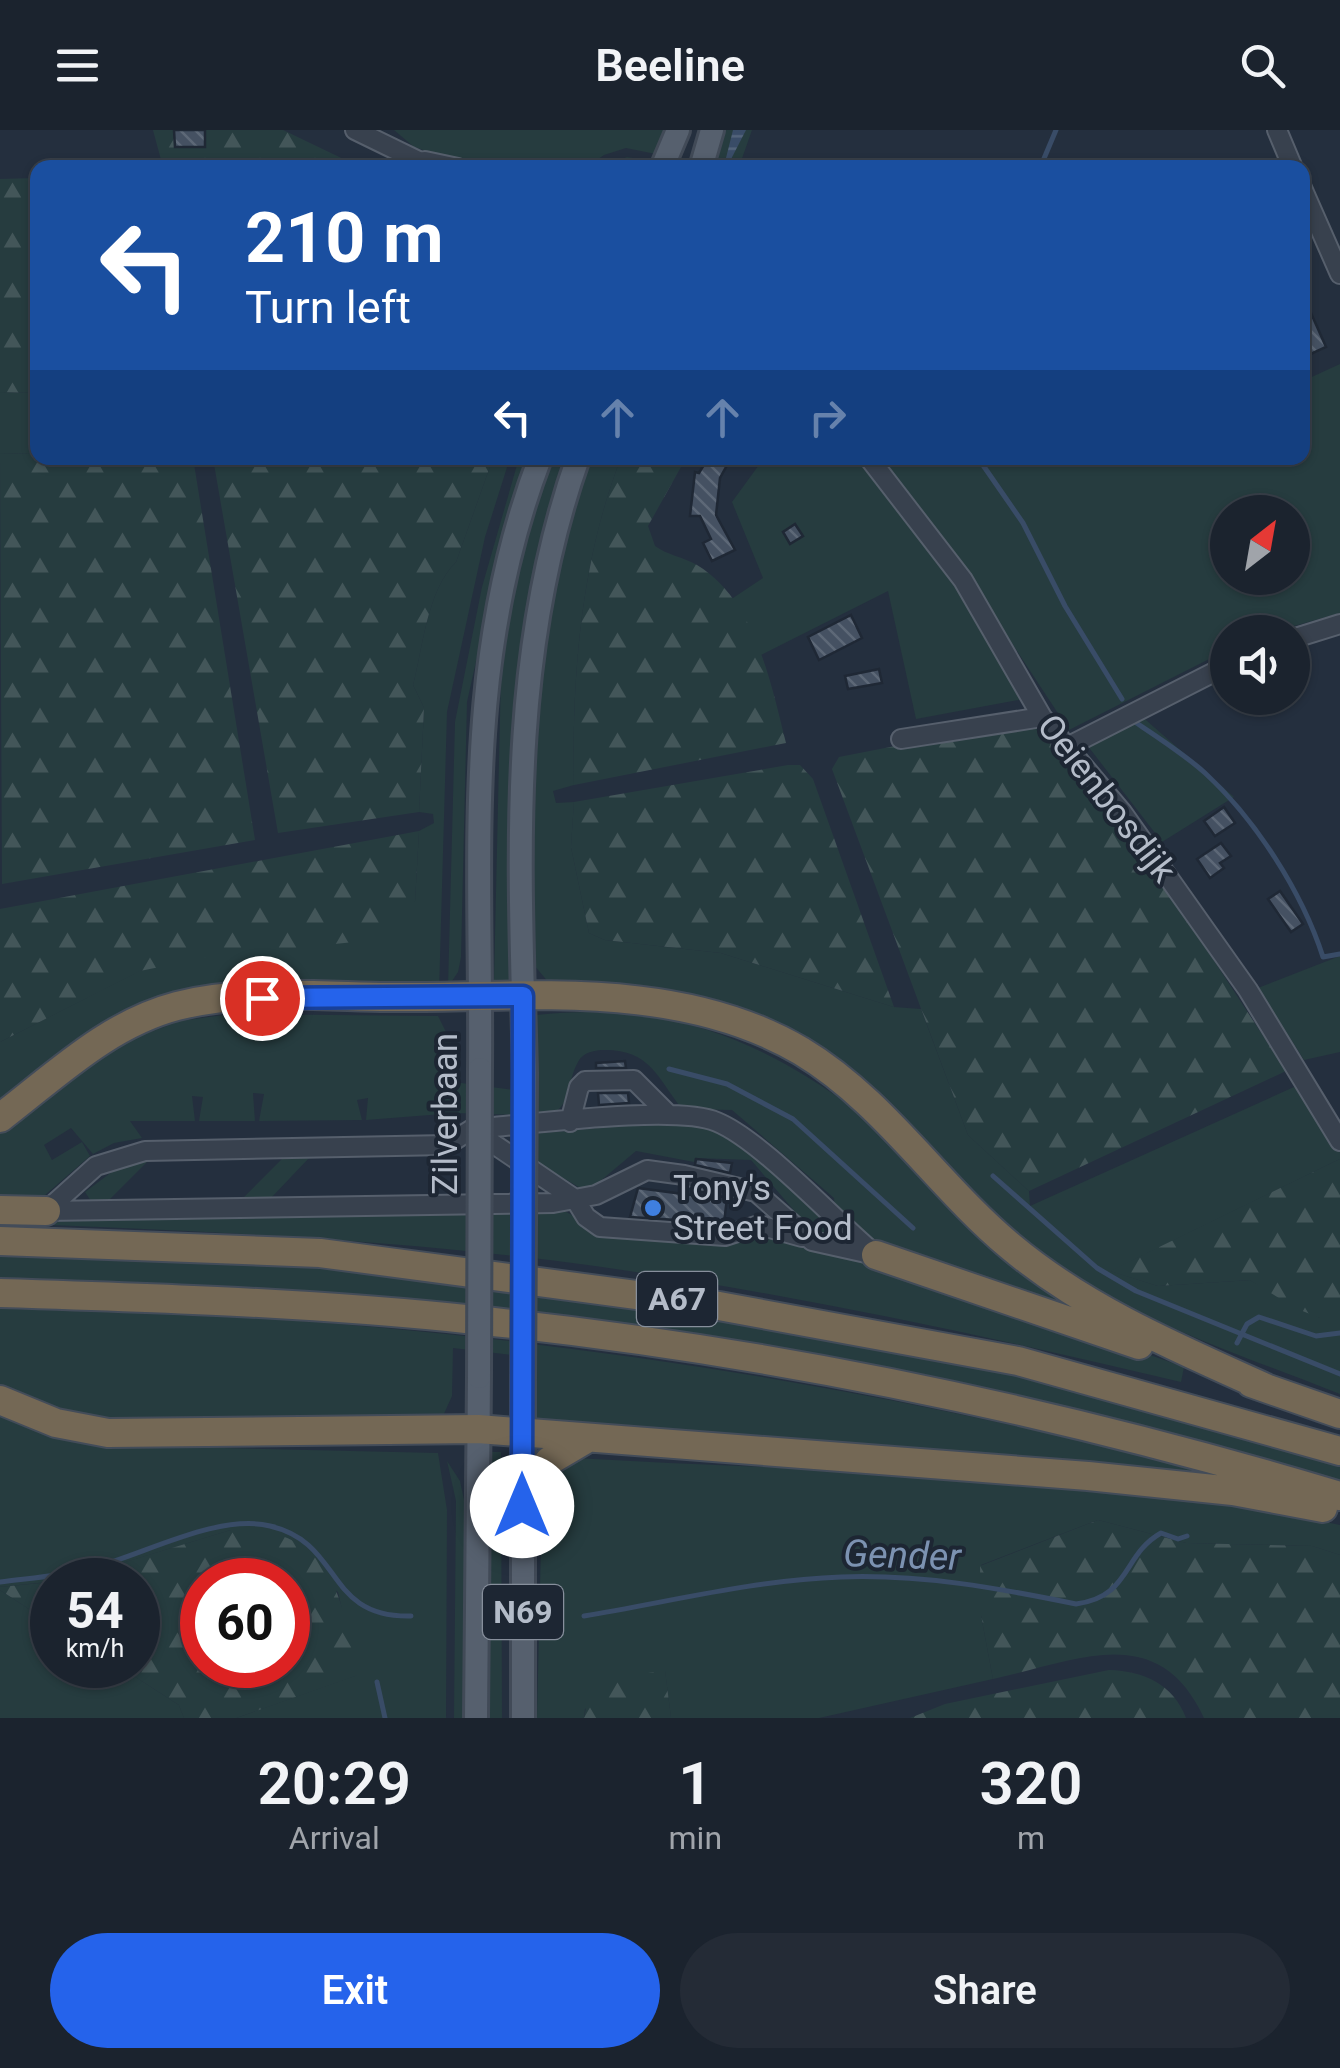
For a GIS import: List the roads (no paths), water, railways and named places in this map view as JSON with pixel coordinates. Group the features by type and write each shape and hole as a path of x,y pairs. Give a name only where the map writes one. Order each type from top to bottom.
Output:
{"highway":[{"name":"A67","path":"0,1118 124,1026 178,1006 241,998 523,996 650,1000 726,1017 782,1040 850,1086 975,1215 1043,1272 1125,1321 1266,1388"},
{"name":"A67","path":"0,1210 46,1210"},
{"name":"A67","path":"0,1242 320,1253 720,1306 1018,1361 1340,1451"},
{"name":"A67","path":"876,1255 1340,1414"},
{"name":"A67","path":"0,1293 318,1306 477,1320 711,1351 960,1397 1118,1433 1340,1496"},
{"path":"0,1400 56,1423 108,1434 478,1429 1182,1484 1340,1511"},
{"path":"522,1506 549,1460 589,1438"}],"main road":[{"path":"665,160 678,130"},
{"path":"695,160 711,133"},
{"path":"703,160 711,133"},
{"name":"Zilverbaan","path":"476,1718 481,997 478,840 490,640 505,570 538,465"},
{"path":"523,996 525,685 534,614 576,465"},
{"name":"N69","path":"522,1718 526,1074 523,996"}],"street":[{"path":"1278,130 1290,160"},
{"path":"366,132 420,160"},
{"path":"1310,206 1340,274"},
{"name":"Oeienbosdijk","path":"874,465 962,580 1042,717 1122,812 1248,990 1340,1141"},
{"path":"1310,634 1340,624"},
{"path":"1066,747 1210,675"},
{"path":"901,739 1042,717"},
{"path":"570,1122 585,1081 634,1080 669,1115"},
{"name":"A67","path":"46,1210 96,1166 145,1150 447,1145 472,1129 669,1115 703,1117 742,1136 876,1255"},
{"name":"A67","path":"472,1129 575,1199 586,1217 600,1226 725,1236 759,1225 876,1255"},
{"name":"A67","path":"46,1210 553,1203 596,1195 647,1170 756,1192 812,1241"}],"water":[{"path":"733,130 746,130 731,160 726,160"}],"waterway":[{"path":"1043,160 1056,130"},
{"path":"983,465 1023,523 1065,606 1122,699"},
{"path":"1135,722 1189,759 1242,812 1290,883 1323,957 1340,954"},
{"path":"669,1069 727,1084 793,1119 913,1228"},
{"path":"993,1176 1097,1268 1136,1291 1340,1374"},
{"name":"Gender","path":"1237,1343 1247,1324 1259,1317 1316,1336 1340,1333"},
{"name":"Gender","path":"0,1582 81,1571 204,1530 250,1524 294,1535 363,1605 383,1613 411,1616"},
{"name":"Gender","path":"584,1616 744,1587 841,1577 930,1580 1076,1604 1107,1593 1139,1552 1161,1533 1178,1539 1187,1536"},
{"path":"377,1682 385,1718"}],"place":[{"name":"Tony's Street Food","path":"653,1208"}]}
